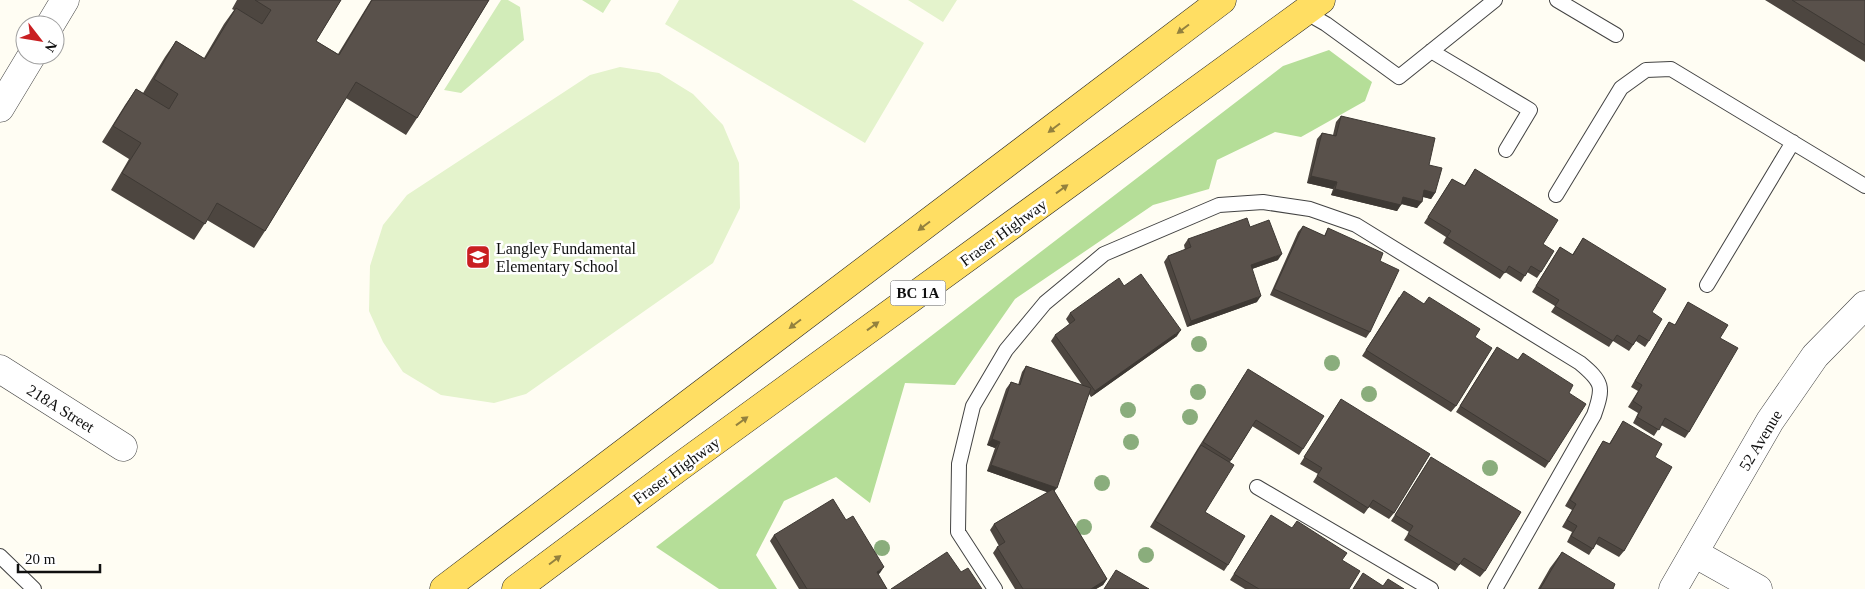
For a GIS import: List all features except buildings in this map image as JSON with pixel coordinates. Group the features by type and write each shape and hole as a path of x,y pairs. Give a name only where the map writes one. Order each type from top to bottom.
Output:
{"main road":[{"name":"BC 1A","path":"444,589 1222,0"},
{"name":"Fraser Highway","path":"516,589 686,462 1313,6"}],"street":[{"path":"56,15 66,0"},
{"path":"0,108 26,65"},
{"name":"52 Avenue","path":"1673,589 1775,413 1815,356 1865,305"},
{"name":"218A Street","path":"0,369 123,447"},
{"path":"1694,553 1758,589"}],"lane":[{"path":"1313,6 1326,24 1399,77 1495,0"},
{"path":"1557,0 1616,35"},
{"path":"1431,50 1530,110 1506,150"},
{"path":"1556,195 1621,88 1646,70 1671,69 1865,186"},
{"path":"1707,285 1793,142"},
{"path":"995,589 958,532 959,464 973,406 1006,350 1045,303 1104,254 1219,205 1263,202 1310,209 1356,225 1580,363 1597,377 1602,394 1594,415 1495,589"},
{"path":"1257,487 1431,589"},
{"path":"0,556 34,589"}],"green space":[{"path":"501,0 508,0 520,7 524,40 461,93 444,90"},
{"path":"582,0 611,0 603,13"},
{"path":"679,0 852,0 924,43 865,143 665,24"},
{"path":"908,0 957,0 943,22"},
{"path":"1329,50 1372,82 1365,101 1301,137 1275,132 1217,160 1209,189 1153,205 1015,299 955,385 905,383 870,503 836,477 784,501 756,555 777,589 719,589 656,547 1283,66"},
{"path":"620,67 659,73 693,94 723,125 739,163 740,208 713,263 526,394 494,403 441,395 403,372 383,342 369,311 370,266 383,225 407,195 590,75"}],"place":[{"name":"Langley Fundamental Elementary School","path":"478,257"}]}
